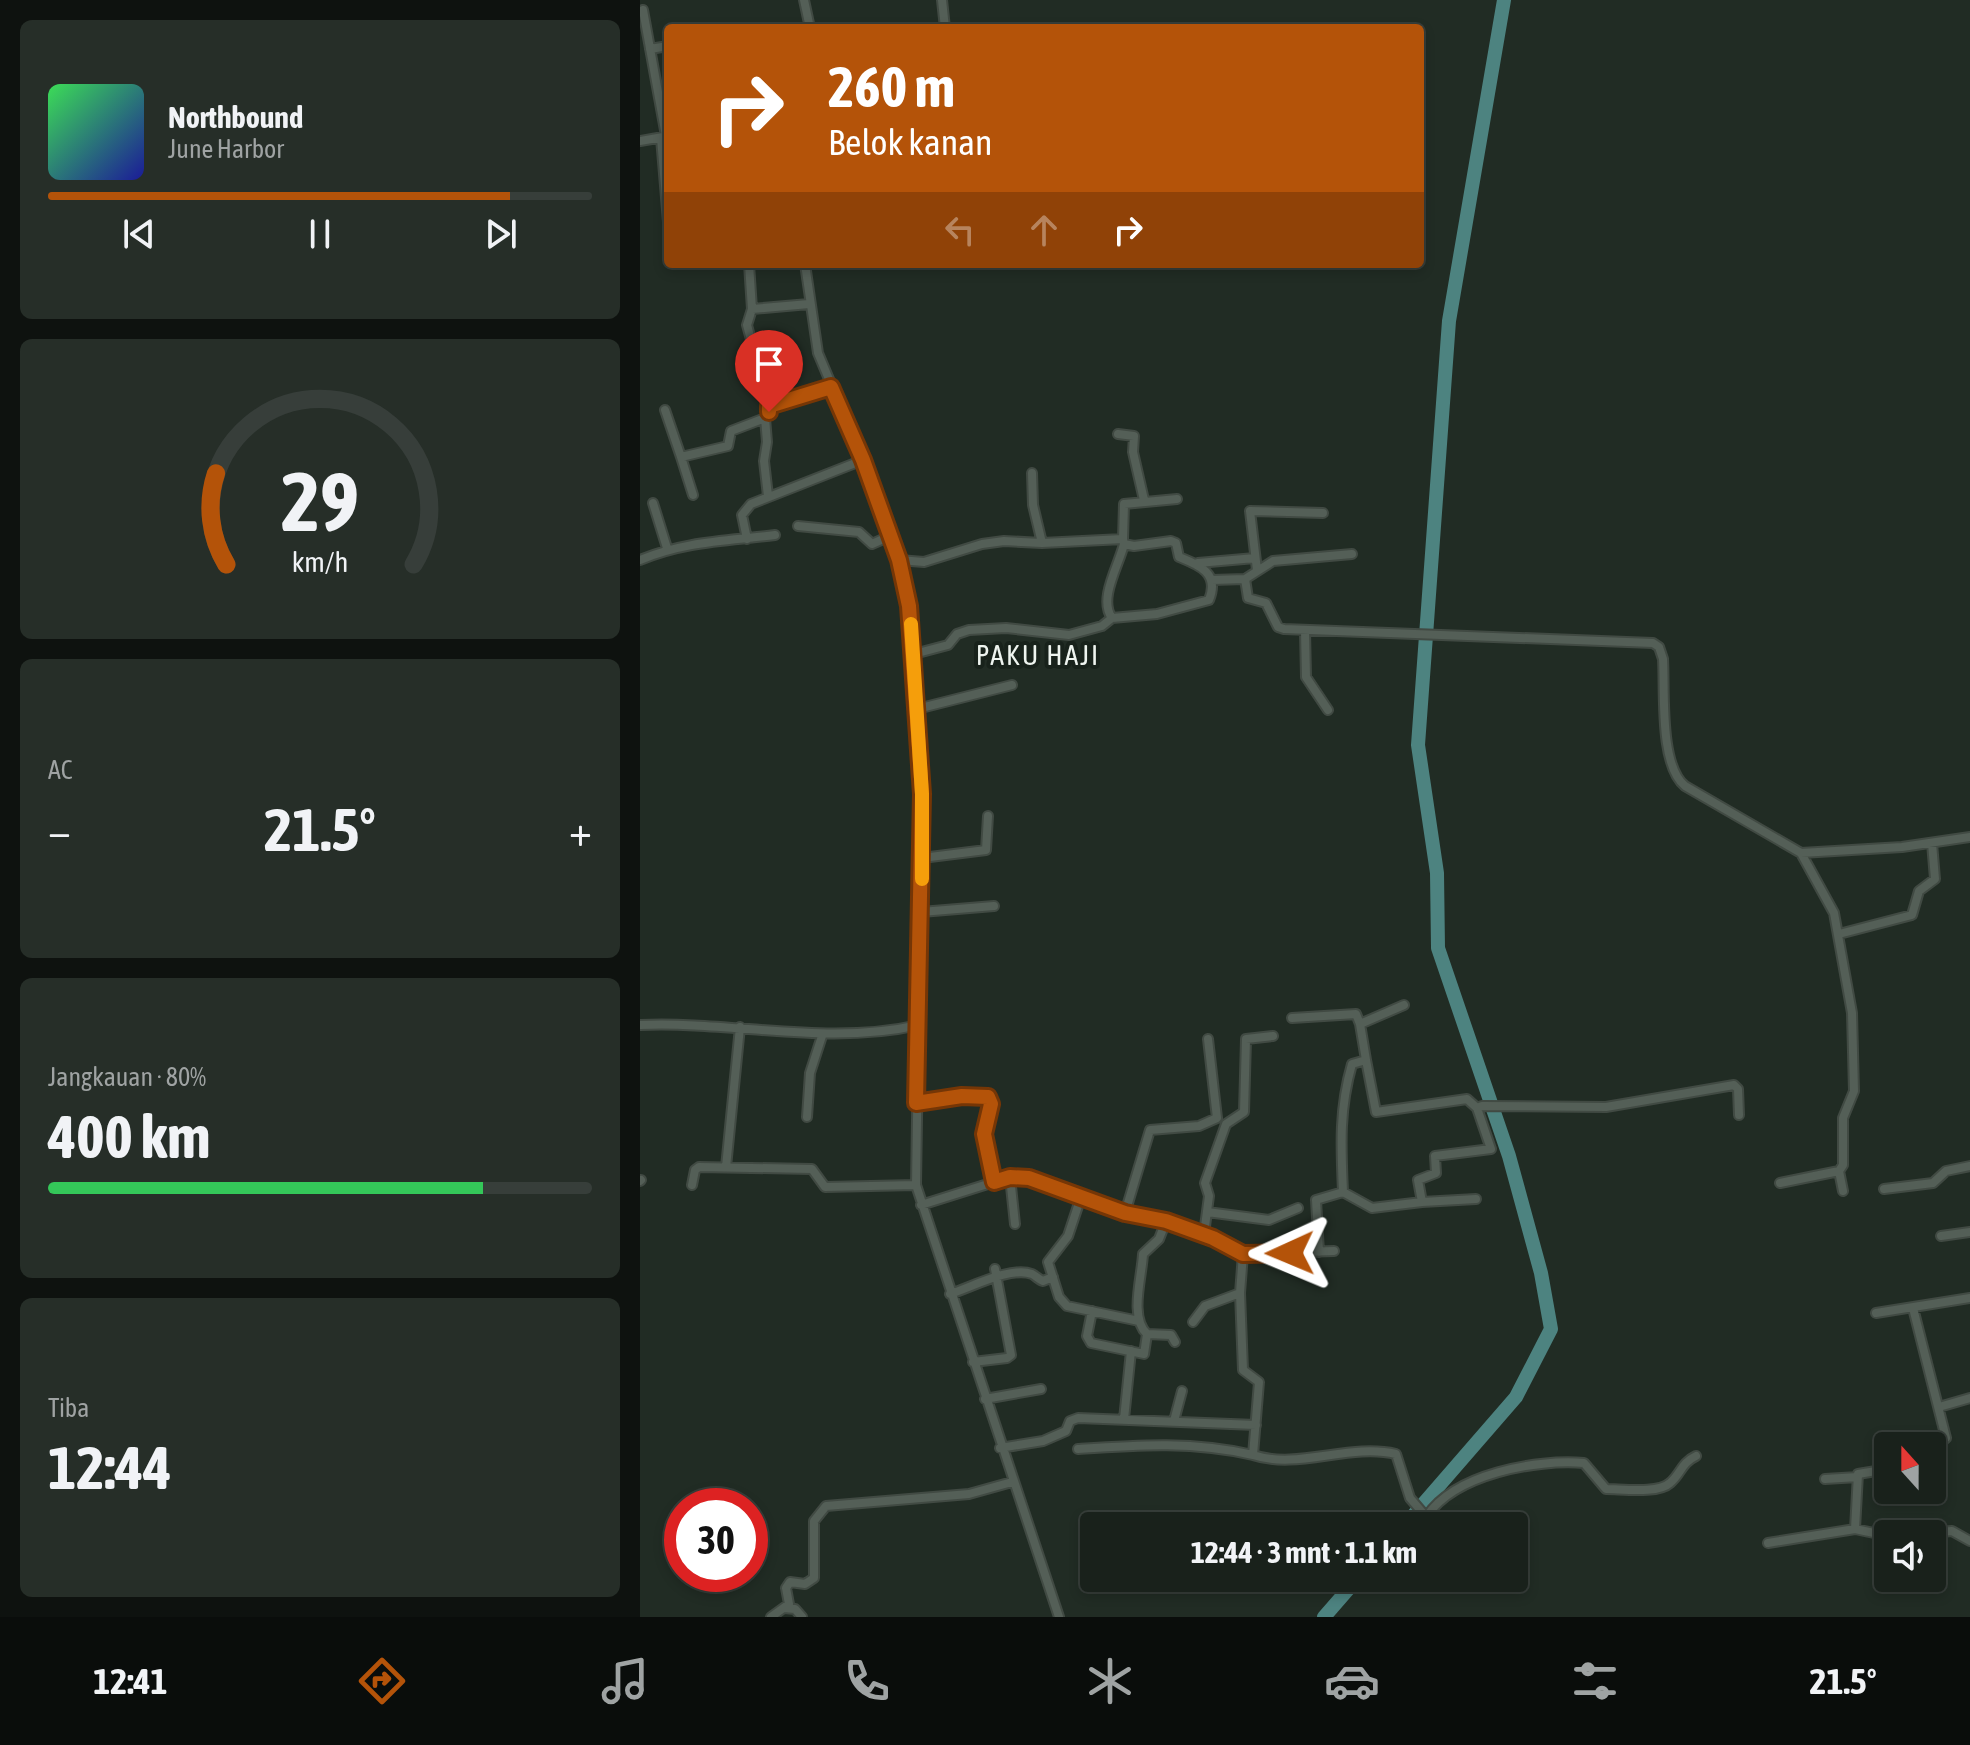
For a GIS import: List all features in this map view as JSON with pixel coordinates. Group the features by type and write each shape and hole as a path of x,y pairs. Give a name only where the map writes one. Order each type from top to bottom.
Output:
{"street":[{"path":"804,0 809,24"},
{"path":"942,0 945,24"},
{"path":"643,10 642,21 664,130"},
{"path":"650,49 664,47"},
{"path":"640,141 664,136"},
{"path":"749,268 752,309 747,325 769,406 765,418 767,442 764,461 768,496"},
{"path":"805,268 818,353 863,460 899,560 909,606 917,709 922,858 916,1185 1000,1448 1059,1617"},
{"path":"752,309 809,304"},
{"path":"769,406 831,387"},
{"path":"665,410 693,495"},
{"path":"681,457 728,446 731,431 765,418"},
{"path":"1118,434 1134,436 1133,452 1144,500"},
{"path":"747,539 742,515 751,504 863,460"},
{"path":"1032,473 1032,500 1042,543"},
{"path":"1112,618 1107,610 1123,542 1124,504 1177,499"},
{"path":"653,503 667,548"},
{"path":"1257,570 1248,513 1252,509 1323,513"},
{"path":"798,526 859,532 872,544 890,536"},
{"path":"640,560 667,548 730,537 747,539 775,535"},
{"path":"899,560 924,562 982,544 1004,541 1171,541 1177,546 1179,557 1198,563 1255,558"},
{"path":"1212,580 1245,579 1273,561 1352,554"},
{"path":"914,654 948,645 957,634 969,630 979,632 1006,628 1069,635 1102,626 1112,618 1157,614 1207,600 1211,595 1212,580 1198,563"},
{"path":"1245,579 1248,598 1266,603 1279,628 1424,636 1646,642 1659,647 1666,729 1677,778 1801,853 1834,913 1839,934 1855,1052 1854,1091 1843,1118 1843,1165 1839,1171 1780,1183"},
{"path":"1305,631 1306,677 1328,710"},
{"path":"917,709 1012,685"},
{"path":"922,858 987,850 988,816"},
{"path":"1801,853 1970,837"},
{"path":"1839,934 1912,915 1919,891 1935,879 1932,843"},
{"path":"921,912 994,906"},
{"path":"1360,1024 1404,1005"},
{"path":"1292,1018 1359,1015 1376,1112 1467,1099 1479,1107 1606,1107 1731,1085 1738,1089 1739,1115"},
{"path":"640,1025 740,1027 822,1036 889,1032 919,1025"},
{"path":"726,1167 740,1027"},
{"path":"807,1117 810,1073 822,1036"},
{"path":"1204,1234 1209,1195 1205,1183 1226,1124 1244,1112 1246,1039 1273,1036"},
{"path":"1208,1039 1217,1116 1211,1123"},
{"path":"1343,1192 1339,1160 1342,1104 1352,1064 1366,1060"},
{"path":"916,1103 962,1096 988,1097 991,1104 984,1134 994,1182"},
{"path":"1422,1202 1418,1180 1436,1173 1435,1156 1491,1149 1479,1107"},
{"path":"1125,1213 1150,1130 1226,1124"},
{"path":"1884,1189 1933,1183 1946,1171 1970,1166"},
{"path":"692,1185 697,1168 726,1167 809,1168 825,1187 916,1185"},
{"path":"1839,1171 1843,1191"},
{"path":"1010,1177 1015,1224"},
{"path":"921,1205 1010,1177 1029,1178 1125,1213 1166,1221 1204,1234 1243,1254 1334,1251"},
{"path":"1319,1252 1316,1200 1343,1192 1372,1208 1476,1199"},
{"path":"1081,1197 1068,1236 1049,1259 1053,1277 1067,1306 1139,1321"},
{"path":"1207,1212 1269,1220 1298,1208"},
{"path":"1092,1311 1087,1336 1091,1343 1144,1354 1147,1334 1139,1321 1143,1254 1151,1250 1166,1221"},
{"path":"1941,1236 1970,1232"},
{"path":"1243,1254 1240,1293 1243,1370 1259,1382 1253,1455"},
{"path":"950,1294 996,1272 1033,1274 1043,1281 1053,1277"},
{"path":"973,1362 1010,1357 996,1272"},
{"path":"1193,1322 1205,1306 1240,1293"},
{"path":"1876,1313 1970,1298"},
{"path":"1913,1308 1945,1432"},
{"path":"1147,1334 1171,1335 1175,1342"},
{"path":"1124,1419 1131,1351"},
{"path":"985,1399 1041,1389"},
{"path":"1174,1421 1182,1391"},
{"path":"1939,1407 1970,1398"},
{"path":"1000,1448 1048,1439 1066,1431 1070,1421 1078,1418 1256,1425"},
{"path":"1078,1449 1137,1447 1157,1442 1201,1445 1274,1461 1338,1452 1396,1454 1410,1498 1424,1512"},
{"path":"1430,1512 1444,1496 1468,1481 1532,1466 1584,1463 1606,1489 1661,1488 1673,1482 1681,1466 1696,1456"},
{"path":"1855,1529 1858,1477 1863,1471 1874,1470"},
{"path":"1825,1479 1858,1477"},
{"path":"771,1617 790,1601 787,1585 790,1582 805,1584 814,1578 814,1521 826,1506 969,1494 1012,1482"},
{"path":"1768,1543 1855,1529 1874,1533"},
{"path":"1946,1532 1952,1531 1970,1541"},
{"path":"784,1608 795,1609 802,1617"}],"waterway":[{"path":"1416,1512 1516,1397 1551,1329 1541,1273 1509,1156 1438,948 1437,873 1418,745 1449,321 1504,0"},
{"path":"1324,1617 1346,1592"}],"slow traffic":[{"path":"911,624 922,794 922,879"}],"district":[{"name":"PAKU HAJI","path":"1038,655"}],"route":[{"path":"769,412 769,406 831,387 863,460 899,560 909,606 922,794 921,971 916,1103 962,1096 988,1097 991,1104 984,1123 984,1134 994,1182 1010,1177 1029,1178 1125,1213 1166,1221 1213,1238 1243,1254 1290,1253"}]}
